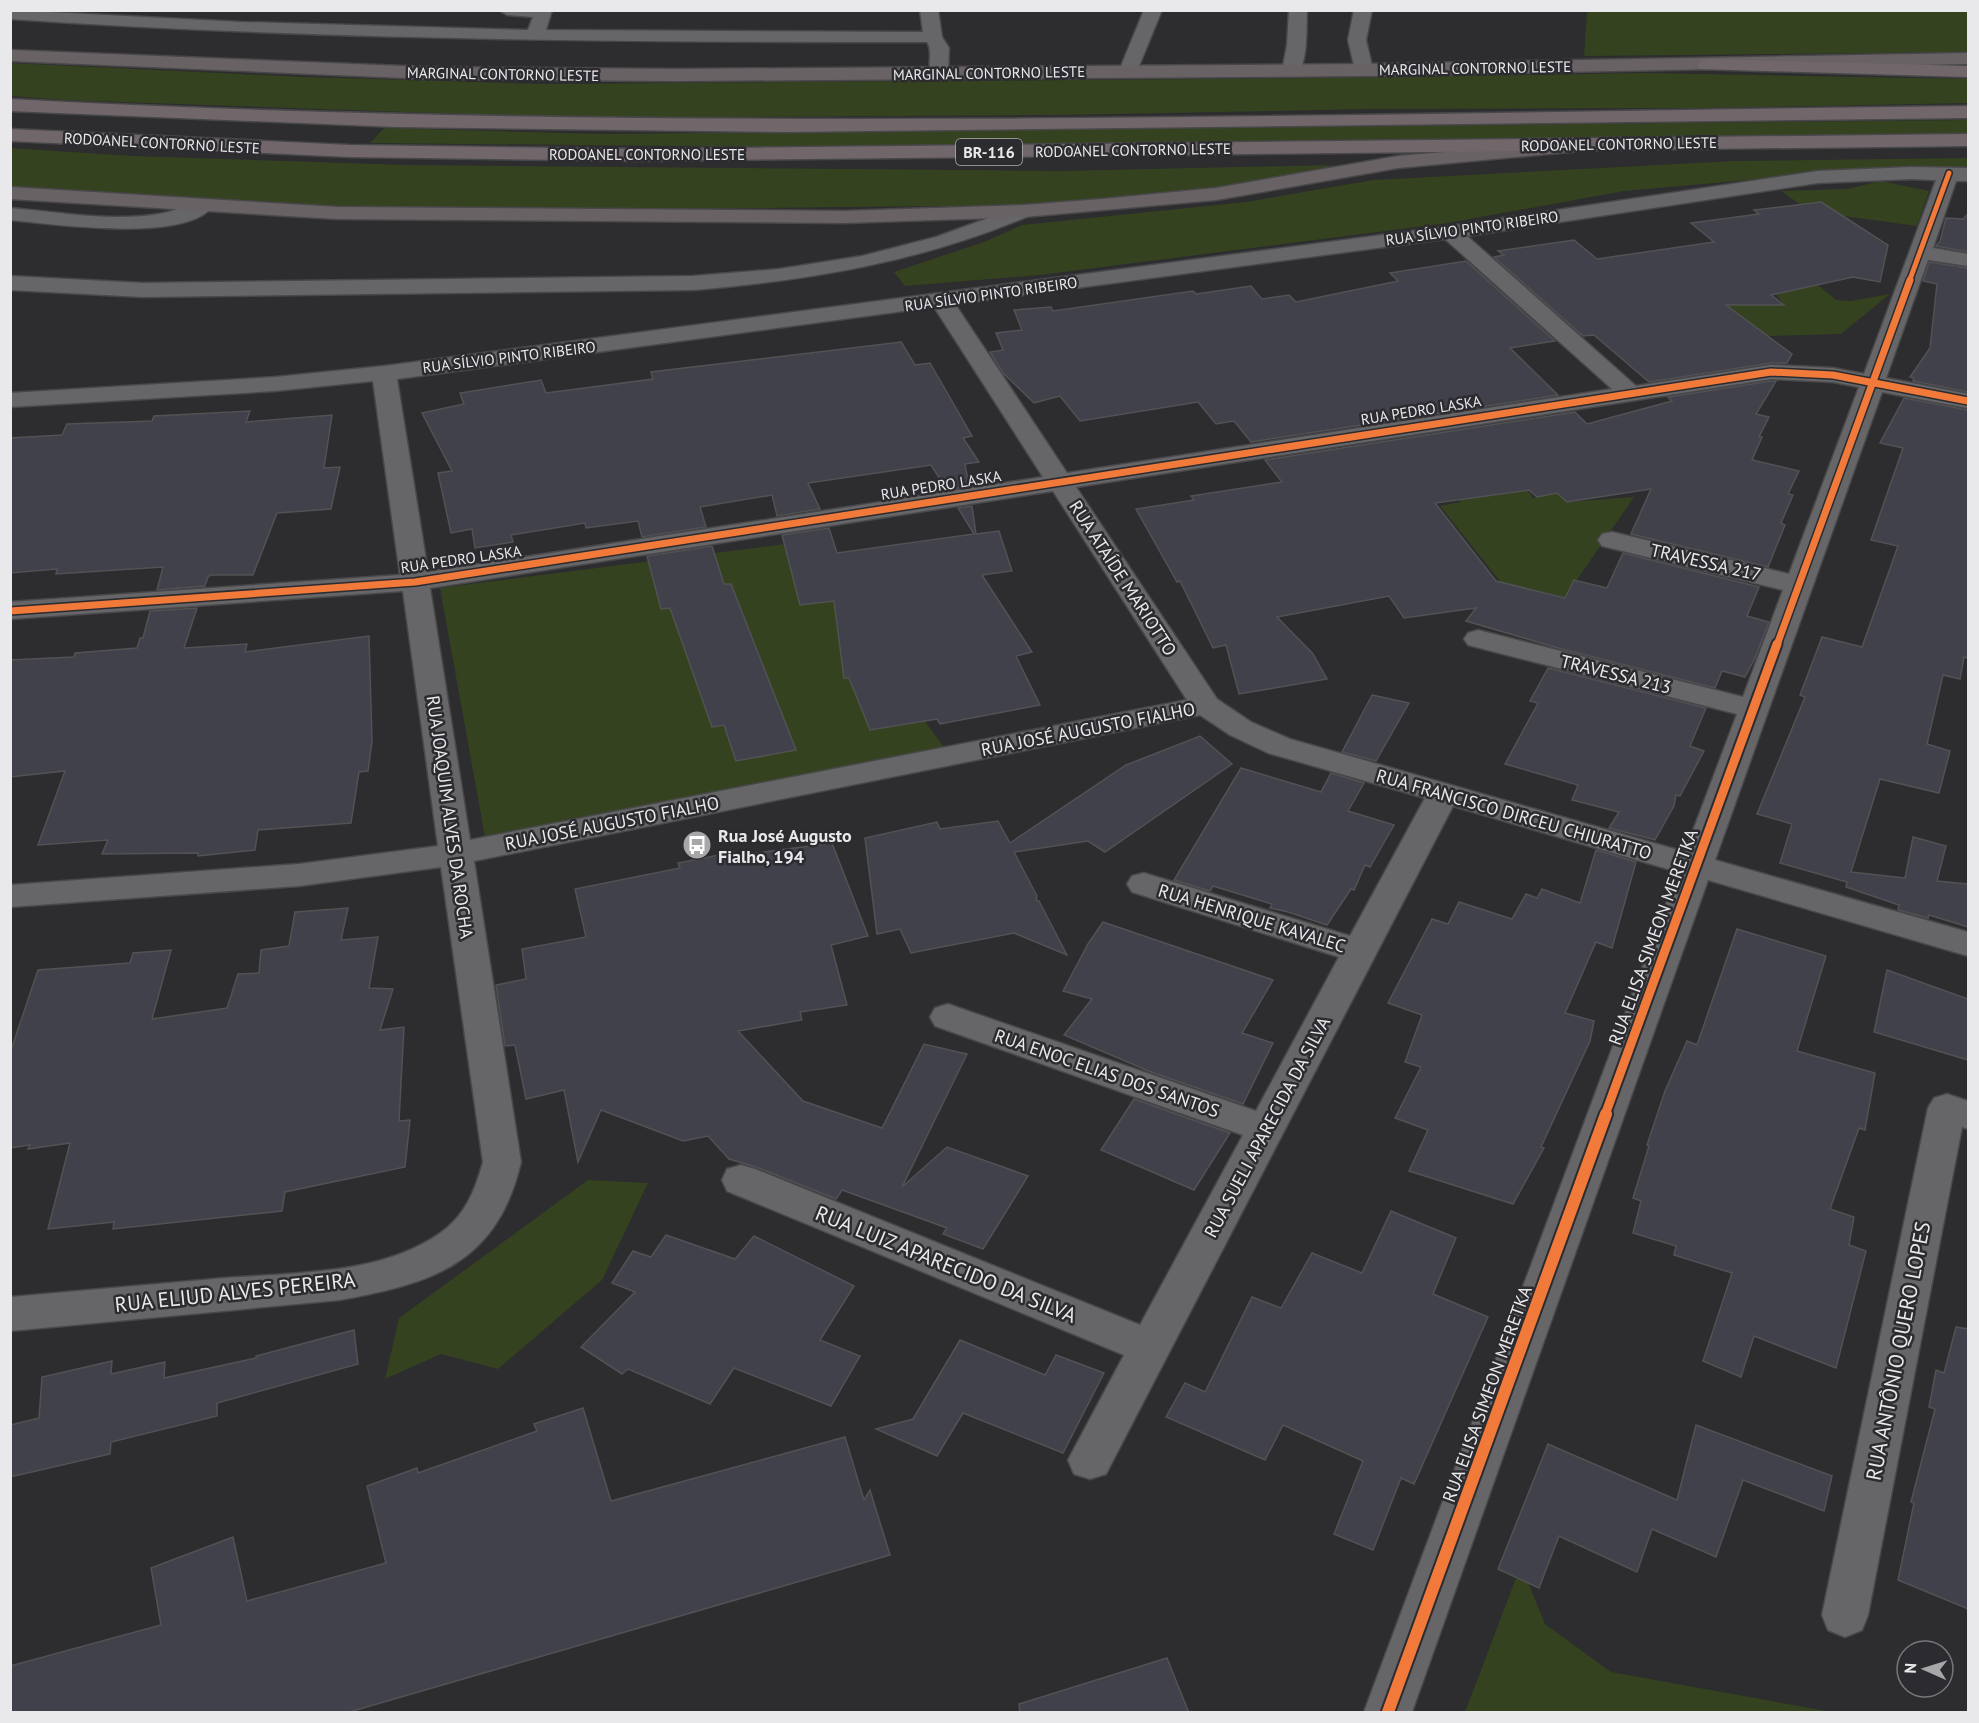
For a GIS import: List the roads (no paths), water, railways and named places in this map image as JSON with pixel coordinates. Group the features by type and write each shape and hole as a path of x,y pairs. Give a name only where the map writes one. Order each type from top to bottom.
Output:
{"highway":[{"path":"1707,64 1968,72"},
{"name":"RODOANEL CONTORNO LESTE","path":"10,105 260,118 625,126 1968,112"},
{"name":"RODOANEL CONTORNO LESTE","path":"10,135 271,148 512,154 756,154 1968,140"}],"main road":[{"name":"MARGINAL CONTORNO LESTE","path":"10,55 428,73 631,75 1291,71 1968,59"},
{"path":"10,193 339,213 844,217 1024,211 1216,194 1398,162 1614,144"}],"street":[{"path":"507,10 544,12 534,35"},
{"path":"929,10 933,37 940,48 939,73"},
{"path":"1128,71 1153,10"},
{"path":"1291,71 1296,45 1298,10"},
{"path":"1362,10 1357,40 1364,70"},
{"path":"10,14 136,23 534,35 933,37"},
{"path":"274,27 306,14"},
{"name":"RUA SÍLVIO PINTO RIBEIRO","path":"10,399 275,384 384,374 1450,232 1818,177 1962,174"},
{"name":"RUA ELISA SIMEON MERETKA","path":"1388,1713 1920,252 1962,174"},
{"path":"10,214 145,222 181,216 203,205"},
{"path":"10,283 143,290 693,283 806,272 901,255 949,242 1024,211"},
{"path":"1450,232 1630,393"},
{"path":"1920,252 1968,261"},
{"name":"RUA ATAÍDE MARIOTTO","path":"941,301 1206,705"},
{"name":"RUA PEDRO LASKA","path":"10,611 415,582 1771,372 1823,374 1873,381 1968,401"},
{"name":"RUA JOAQUIM ALVES DA ROCHA","path":"384,374 502,1162 496,1189 477,1223 453,1245"},
{"name":"TRAVESSA 217","path":"1612,540 1799,585"},
{"name":"TRAVESSA 213","path":"1478,639 1754,709"},
{"name":"RUA FRANCISCO DIRCEU CHIURATTO","path":"1206,705 1224,721 1246,734 1279,746 1968,944"},
{"name":"RUA JOSÉ AUGUSTO FIALHO","path":"10,896 299,875 456,854 1206,705"},
{"name":"RUA SUELI APARECIDA DA SILVA","path":"1090,1460 1443,794"},
{"name":"RUA HENRIQUE KAVALEC","path":"1144,884 1359,951"},
{"name":"RUA ENOC ELIAS DOS SANTOS","path":"948,1017 1266,1129"},
{"name":"RUA ANTÔNIO QUERO LOPES","path":"1845,1615 1947,1108 1968,1115"},
{"name":"RUA LUIZ APARECIDO DA SILVA","path":"741,1180 1150,1347"},
{"name":"RUA ELIUD ALVES PEREIRA","path":"10,1314 362,1280 413,1265 453,1245"}],"place":[{"name":"Rua José Augusto Fialho, 194","path":"697,845"}]}
